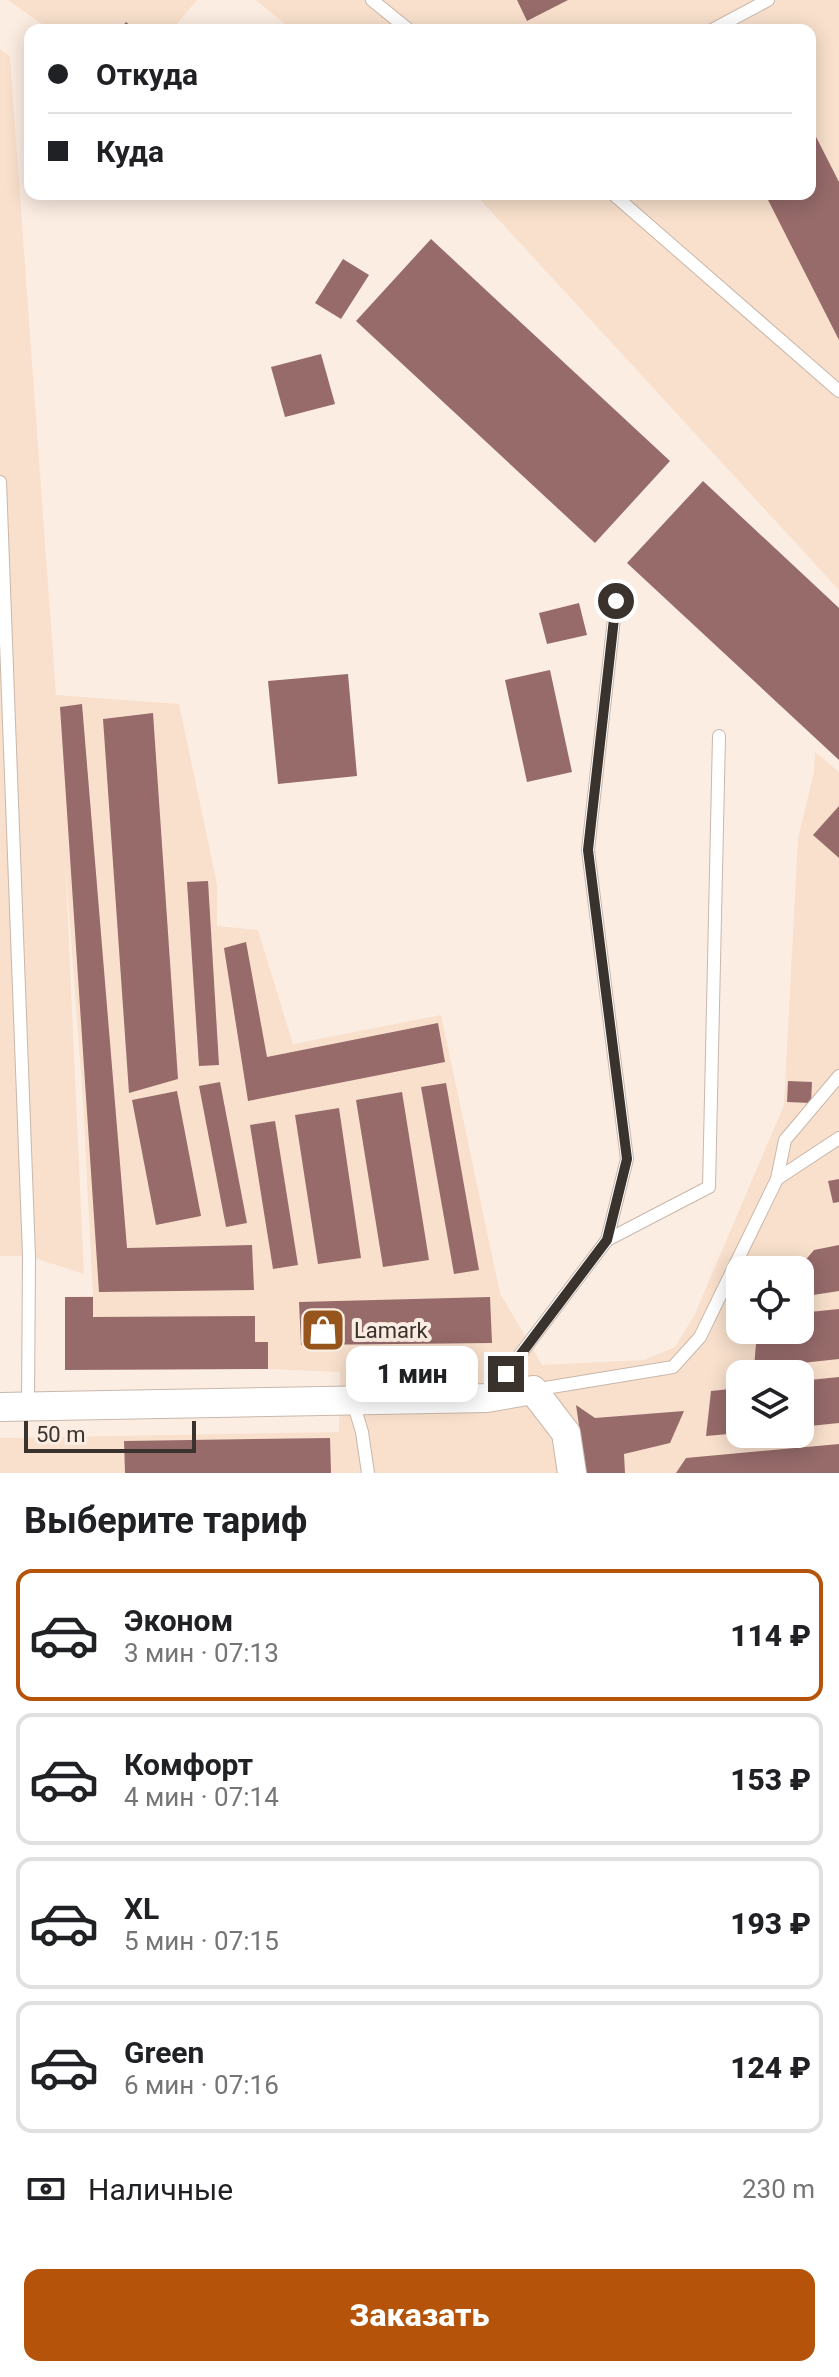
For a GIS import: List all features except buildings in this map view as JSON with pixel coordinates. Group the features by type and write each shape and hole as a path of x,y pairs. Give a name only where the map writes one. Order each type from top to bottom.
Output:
{"street":[{"path":"0,1407 487,1398 533,1390 566,1433 572,1473"}],"lane":[{"path":"372,0 402,24"},
{"path":"723,24 768,0"},
{"path":"620,200 839,391"},
{"path":"0,482 29,1256 28,1406"},
{"path":"487,1398 607,1240 627,1159 588,850 616,601"},
{"path":"607,1240 709,1187 719,736"},
{"path":"533,1390 673,1367 700,1337 777,1179 785,1140 839,1076"},
{"path":"777,1179 839,1138"},
{"path":"353,1402 362,1432 368,1473"}],"shaded area":[{"path":"8,0 197,0 177,24 42,24"},
{"path":"256,0 839,0 839,590 481,200 816,200 816,24 285,24"},
{"path":"0,49 10,57 56,695 179,704 217,884 217,926 258,930 293,1044 441,1015 500,1293 542,1365 644,1360 675,1347 694,1316 784,1105 798,838 814,772 815,752 839,772 839,1473 0,1473 0,1438 339,1432 340,1372 268,1369 65,1370 65,1297 93,1296 65,856 84,1274 29,1256 0,1256"}],"place":[{"name":"Lamark","path":"323,1330"}],"route":[{"path":"506,1374 607,1240 627,1159 588,850 616,601"}]}
